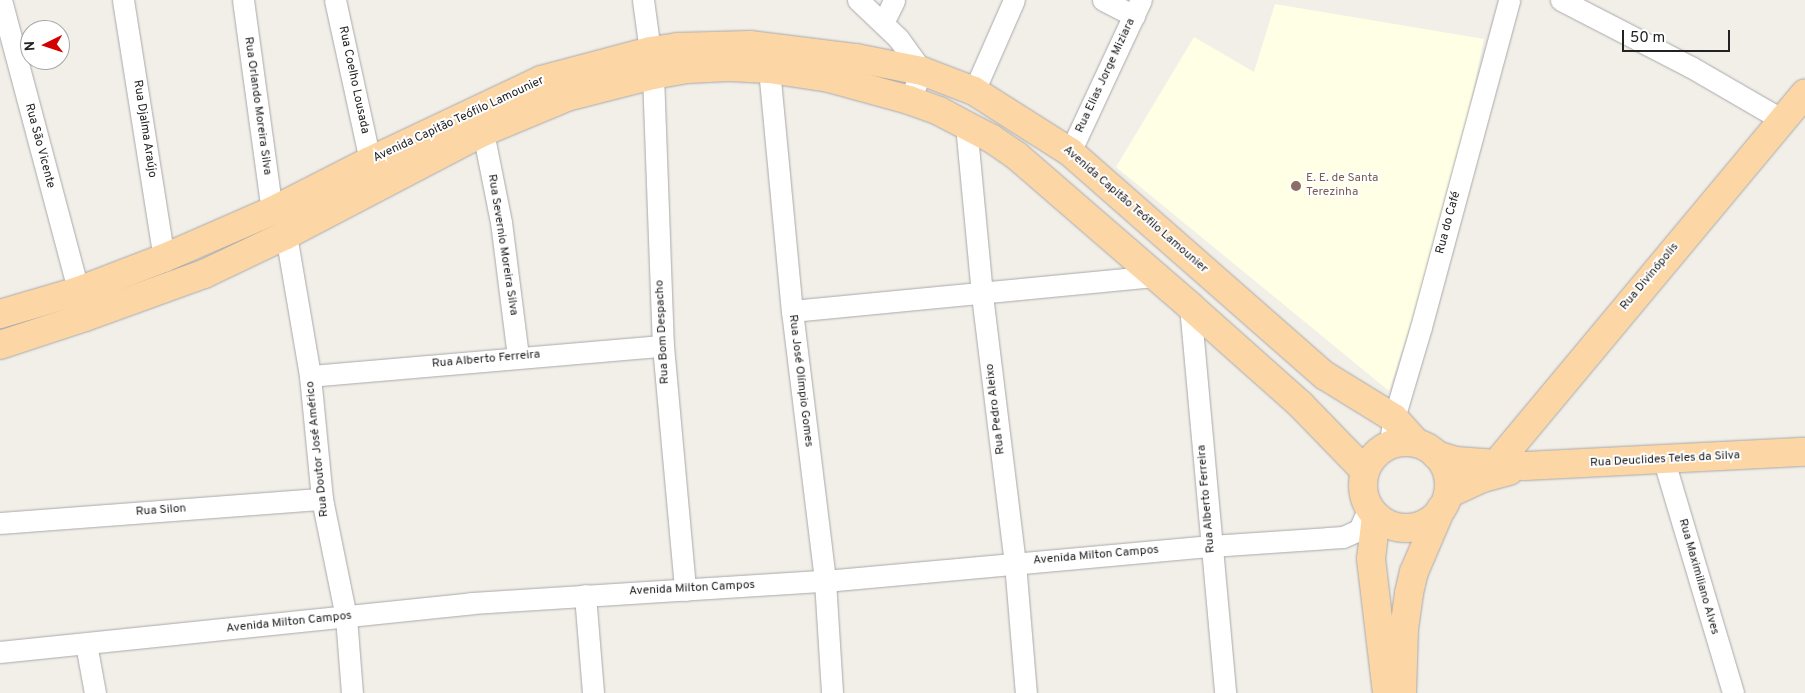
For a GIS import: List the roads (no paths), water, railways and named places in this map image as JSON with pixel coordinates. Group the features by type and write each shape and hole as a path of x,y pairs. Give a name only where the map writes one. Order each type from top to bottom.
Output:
{"main road":[{"name":"Avenida Capitão Teófilo Lamounier","path":"0,345 204,274 286,235 483,132 651,63 677,47 750,45 856,58 922,71 974,91 1070,152 1324,375 1394,418 1426,448"},
{"name":"Avenida Capitão Teófilo Lamounier","path":"0,314 78,291 164,258 272,211 370,161 541,80 651,63 687,69 729,67 769,69 829,78 910,100 938,111 992,139 1017,156 1190,306 1300,404 1365,471"},
{"name":"Rua Divinópolis","path":"1497,463 1602,334 1784,121 1805,93"},
{"path":"189,246 204,274"},
{"path":"1387,693 1371,559 1373,512 1363,490 1365,471 1377,452 1400,442 1426,448 1444,466 1448,480 1444,502 1414,572 1409,593 1404,629 1402,693"},
{"name":"Rua Deuclides Teles da Silva","path":"1426,448 1456,461 1525,466 1664,461 1805,452"},
{"name":"Rua Deuclides Teles da Silva","path":"1444,502 1483,478 1525,466"},
{"path":"1373,512 1388,524 1403,528 1417,526 1430,520 1444,502"}],"street":[{"name":"Rua São Vicente","path":"1,0 85,317"},
{"name":"Rua Djalma Araújo","path":"123,0 164,258"},
{"name":"Rua Orlando Moreira Silva","path":"243,0 272,211"},
{"name":"Rua Coelho Lousada","path":"335,0 370,161"},
{"name":"Rua Bom Despacho","path":"643,0 651,63 662,346 685,590"},
{"path":"858,0 883,22 909,52 922,71 910,100"},
{"path":"883,22 894,0"},
{"path":"974,91 1014,0"},
{"path":"1103,0 1137,8"},
{"name":"Rua do Café","path":"1389,446 1394,418 1424,317 1509,0"},
{"path":"1561,0 1692,67 1784,121"},
{"name":"Rua Elias Jorge Miziara","path":"1070,152 1137,8"},
{"name":"Rua José Olímpio Gomes","path":"769,69 792,311 825,581 832,693"},
{"name":"Rua Pedro Aleixo","path":"966,125 982,295 1015,563 1026,693"},
{"name":"Rua Severnio Moreira Silva","path":"483,132 501,222 518,358"},
{"name":"Rua Doutor José Américo","path":"286,235 310,376 322,499 346,617 352,693"},
{"path":"792,311 982,295 1156,276"},
{"name":"Rua Alberto Ferreira","path":"1190,306 1224,693"},
{"name":"Rua Alberto Ferreira","path":"310,376 662,346"},
{"name":"Rua Maximiliano Alves","path":"1664,461 1733,693"},
{"name":"Rua Silon","path":"0,523 322,499"},
{"name":"Avenida Milton Campos","path":"0,652 471,603 825,581 1211,546 1343,537 1359,530 1373,512"},
{"path":"585,595 593,693"},
{"path":"86,644 95,693"}],"place":[{"name":"E. E. de Santa Terezinha","path":"1296,186"}]}
